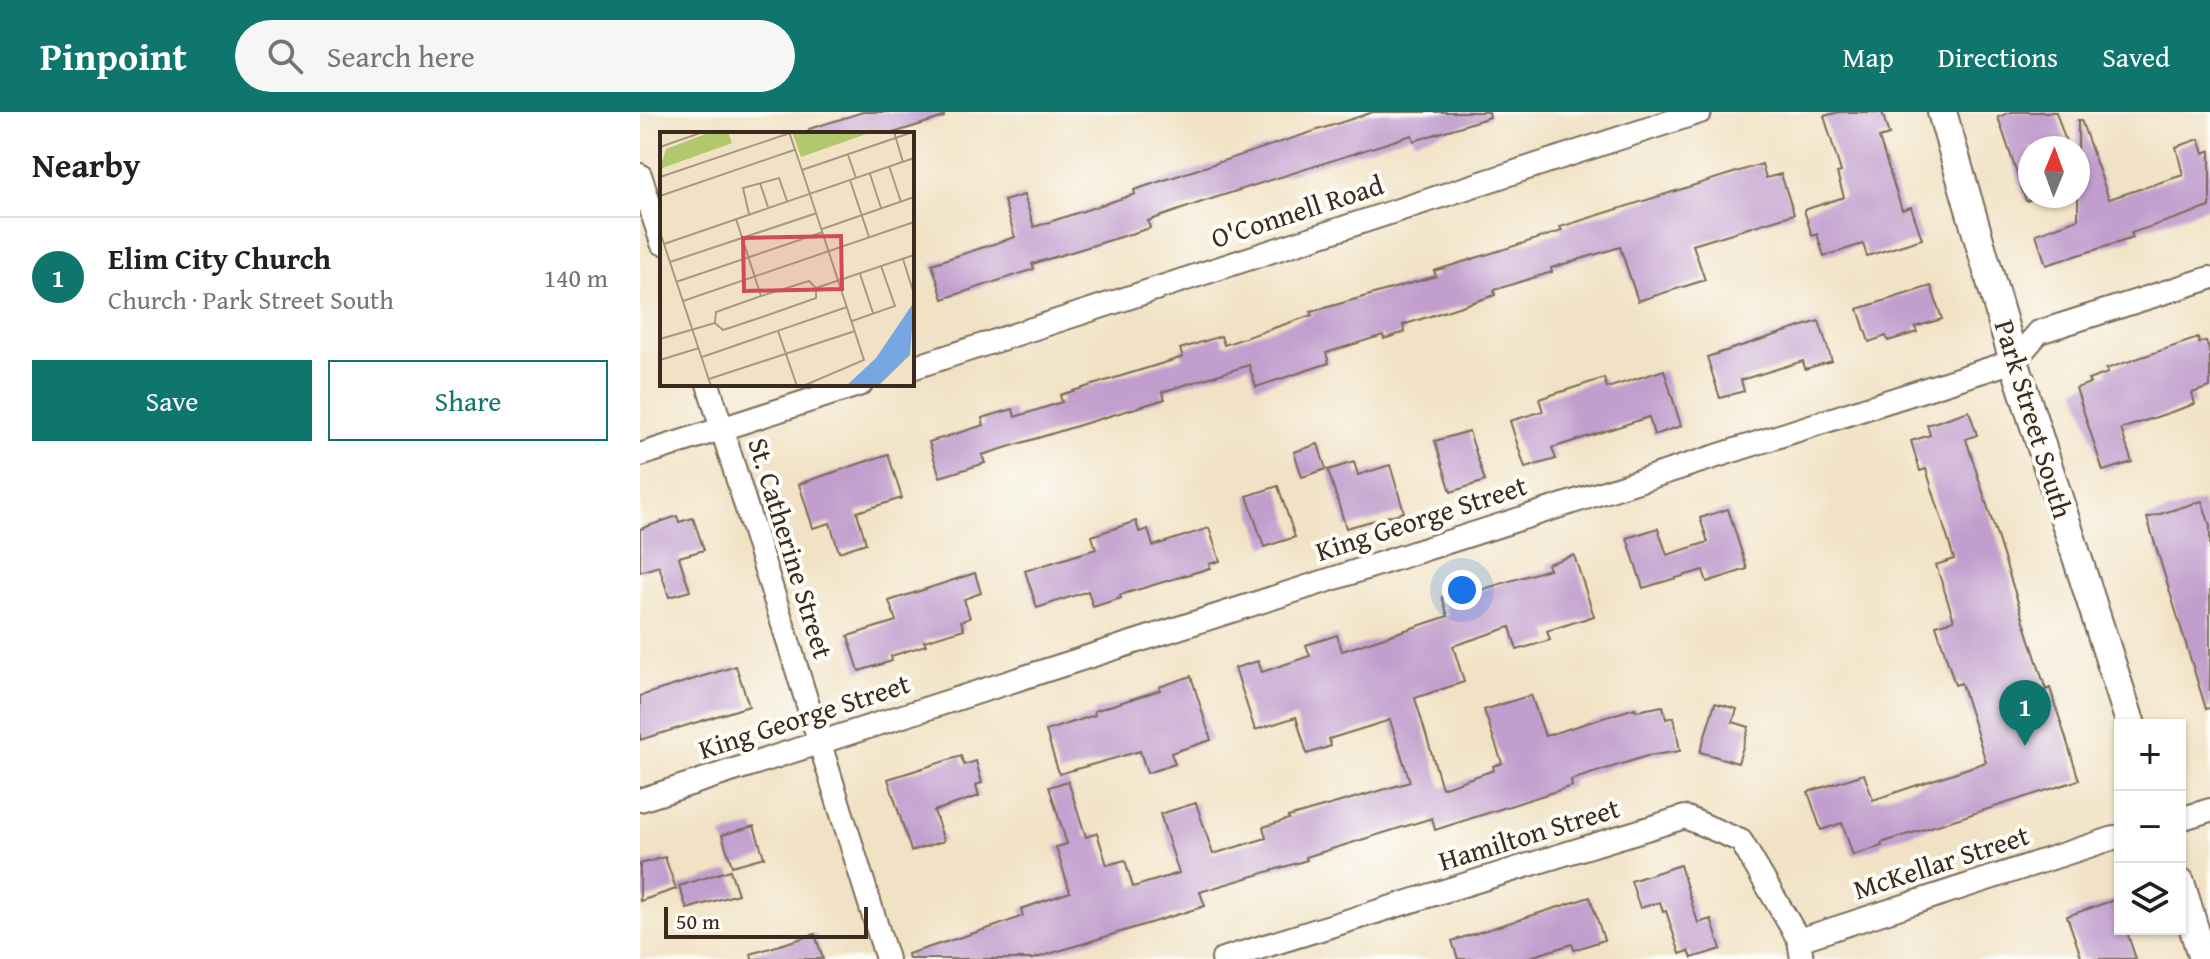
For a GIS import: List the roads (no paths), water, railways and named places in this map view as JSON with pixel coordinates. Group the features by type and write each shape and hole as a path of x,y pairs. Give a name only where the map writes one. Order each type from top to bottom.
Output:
{"street":[{"name":"O'Connell Road","path":"914,367 1700,112"},
{"name":"Park Street South","path":"1942,112 2014,361 2129,719"},
{"path":"640,175 660,237"},
{"path":"2014,361 2039,332 2210,278"},
{"name":"King George Street","path":"640,800 2014,361"},
{"name":"St. Catherine Street","path":"709,386 887,959"},
{"path":"640,455 855,386"},
{"path":"2186,817 2210,810"},
{"name":"Hamilton Street","path":"1223,959 1685,817 1741,841 1800,949"},
{"name":"McKellar Street","path":"1800,949 2114,838"},
{"path":"2186,902 2203,959"}],"place":[{"name":"Elim City Church","path":"2025,746"}]}
